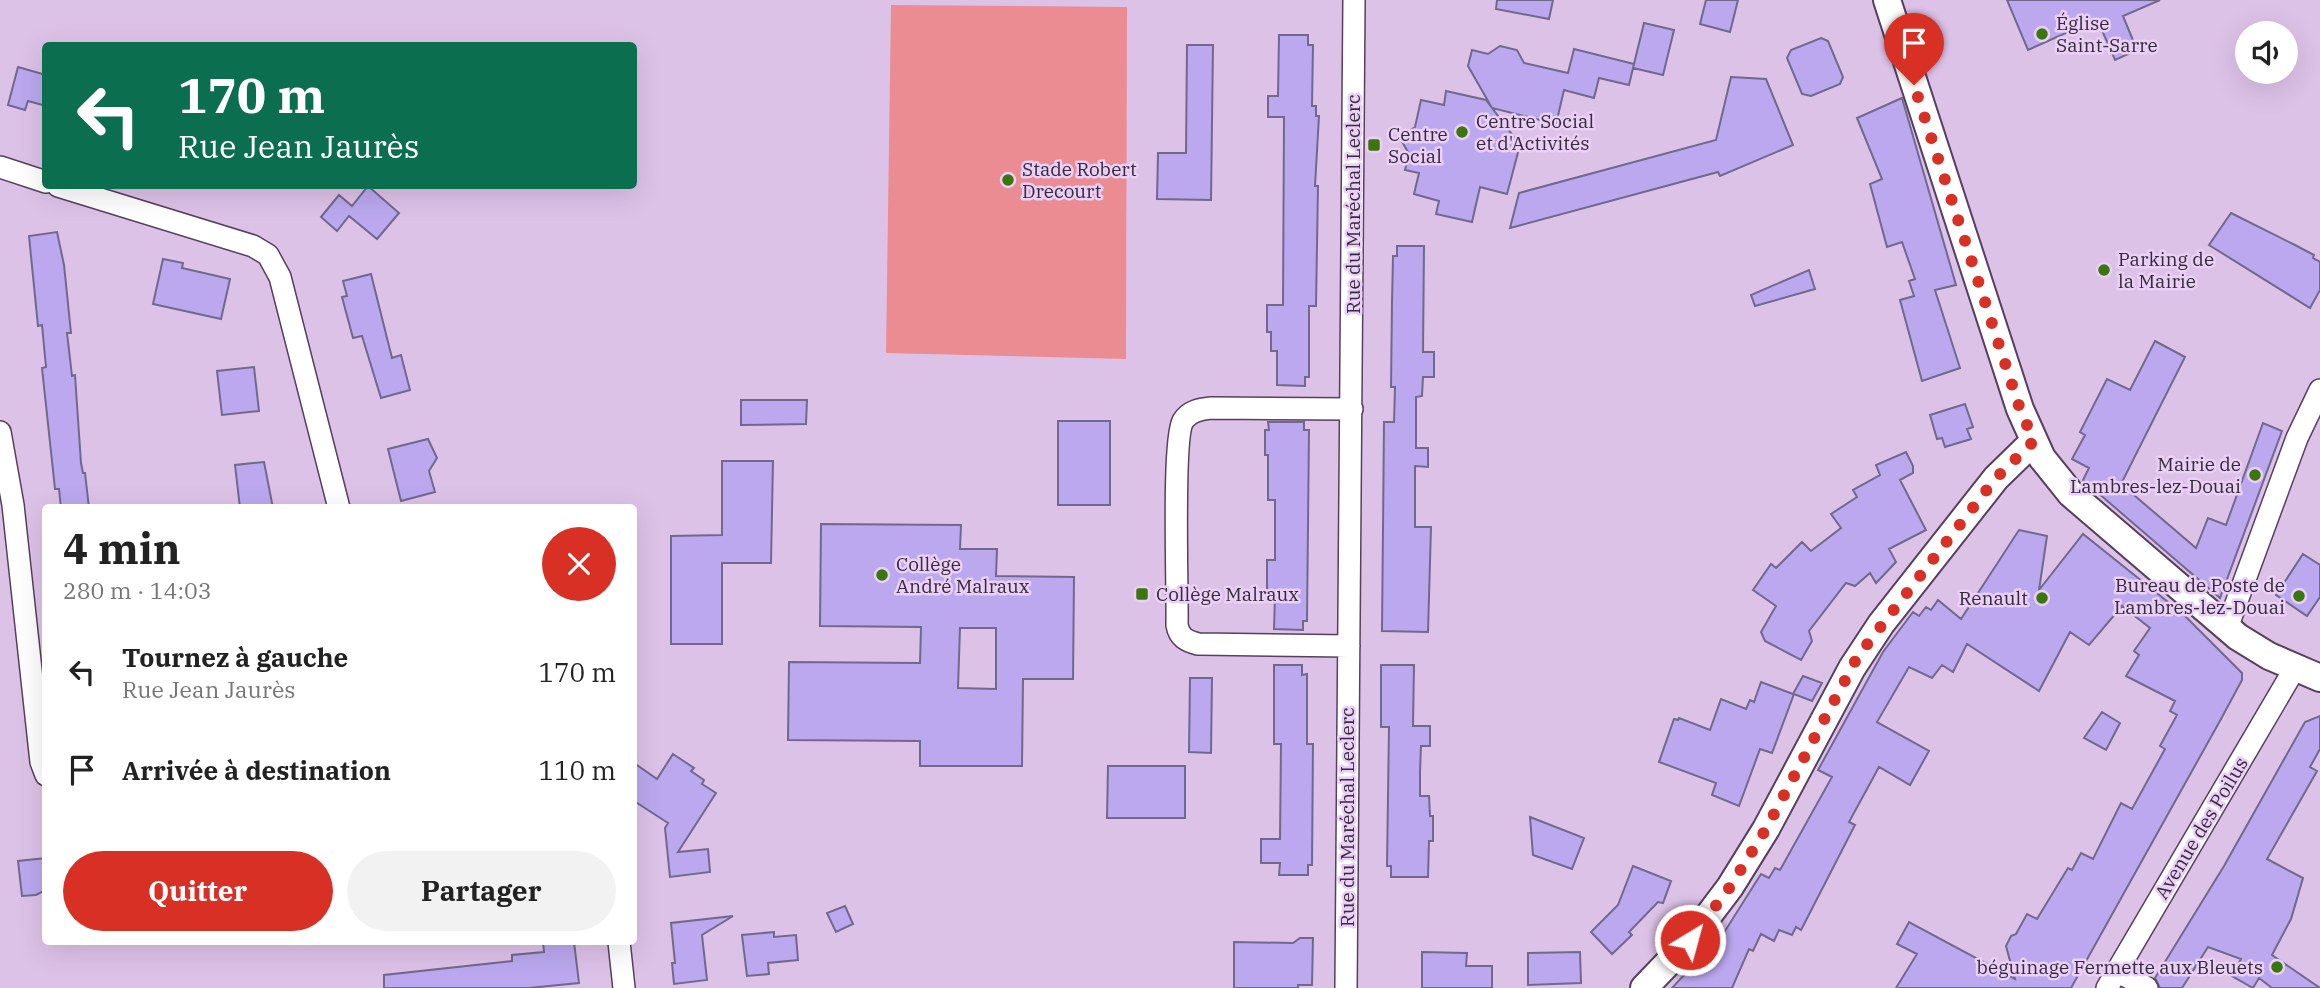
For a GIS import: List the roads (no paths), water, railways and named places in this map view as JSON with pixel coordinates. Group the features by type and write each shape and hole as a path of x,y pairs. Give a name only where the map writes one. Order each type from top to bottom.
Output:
{"street":[{"name":"Rue du Maréchal Leclerc","path":"1346,988 1354,0"},
{"path":"1887,0 1975,272 2034,441 2049,469 2071,494 2227,628 2259,650 2313,673"},
{"path":"0,167 42,181"},
{"path":"68,189 253,246 268,255 280,277 338,504"},
{"path":"2227,628 2297,438 2320,390"},
{"path":"1349,646 1198,645 1181,636 1177,625 1179,435 1183,421 1193,412 1211,408 1352,409"},
{"path":"0,432 13,505 42,765"},
{"path":"1644,988 1690,940 1730,887 1766,829 1852,668 1881,624 1996,478 2034,441"},
{"name":"Avenue des Poilus","path":"2112,980 2313,673"},
{"path":"619,945 624,988"},
{"path":"2112,980 2147,988"}],"place":[{"name":"Église Saint-Sarre","path":"2042,34"},
{"name":"Centre Social et d'Activités","path":"1462,132"},
{"name":"Centre Social","path":"1374,145"},
{"name":"Stade Robert Drecourt","path":"1008,180"},
{"name":"Parking de la Mairie","path":"2104,270"},
{"name":"Mairie de Lambres-lez-Douai","path":"2255,475"},
{"name":"Collège André Malraux","path":"882,575"},
{"name":"Collège Malraux","path":"1142,594"},
{"name":"Bureau de Poste de Lambres-lez-Douai","path":"2299,596"},
{"name":"Renault","path":"2042,598"},
{"name":"béguinage Fermette aux Bleuets","path":"2277,967"}]}
